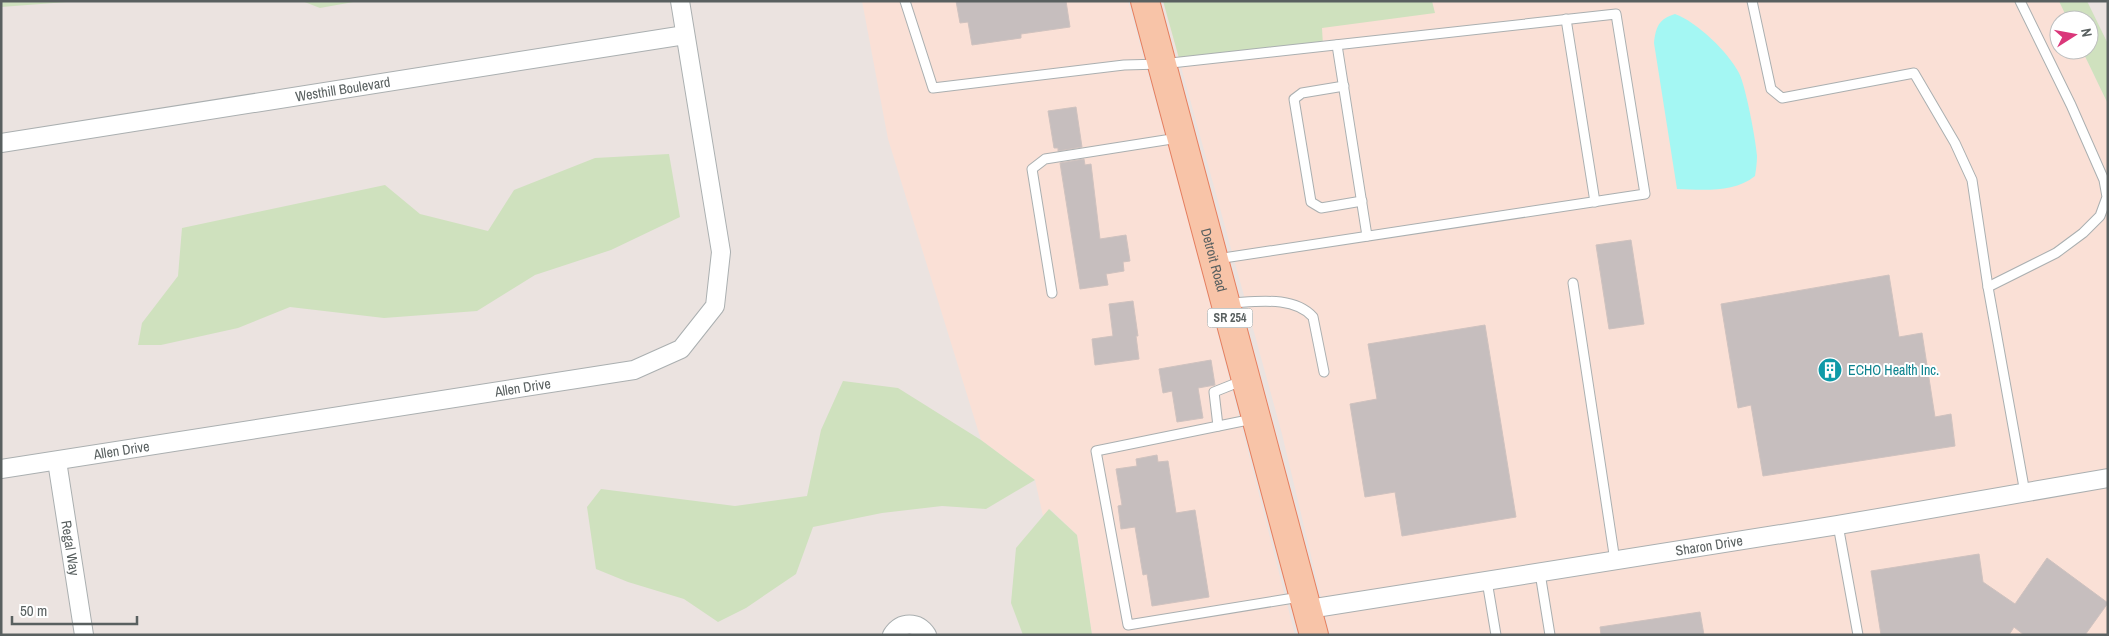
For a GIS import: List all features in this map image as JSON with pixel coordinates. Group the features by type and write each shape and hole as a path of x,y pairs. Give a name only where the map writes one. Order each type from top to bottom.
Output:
{"main road":[{"name":"Detroit Road","path":"1145,1 1309,613"}],"street":[{"name":"Allen Drive","path":"1,469 634,370 681,348 714,306 721,252 680,1"},
{"name":"Westhill Boulevard","path":"1,143 685,35"},
{"name":"Regal Way","path":"58,461 84,635"},
{"name":"Sharon Drive","path":"1309,613 1487,581 1838,526 2108,478"},
{"path":"892,635 898,627 910,624 922,628 926,635"}],"lane":[{"path":"905,1 933,88 1124,64 1162,64 1616,14 1646,194 1214,259"},
{"path":"1752,1 1771,89 1782,98 1914,73 1956,143 1972,180 1988,287 2026,493"},
{"path":"1988,287 2056,253 2083,233 2100,216 2107,197 2104,180 2071,105 2020,1"},
{"path":"1566,19 1595,202"},
{"path":"1337,45 1367,236"},
{"path":"1344,86 1302,93 1294,99 1311,202 1321,208 1362,201"},
{"path":"1052,292 1032,169 1045,159 1181,137"},
{"path":"1573,283 1615,561"},
{"path":"1226,303 1291,302 1307,310 1313,317 1324,372"},
{"path":"1218,426 1214,392 1247,380"},
{"path":"1257,418 1096,451 1128,625 1309,613"},
{"path":"1838,526 1858,635"},
{"path":"1540,573 1550,635"},
{"path":"1487,581 1496,635"}],"shaded area":[{"path":"862,1 1128,1 1191,229 1295,635 1092,635 1077,535 1050,509 1043,516 1035,480 981,440 888,139"},
{"path":"1163,1 2059,1 2063,10 2049,10 2049,60 2087,60 2108,104 2108,635 1330,635 1282,434"}],"green space":[{"path":"1,1 80,1 1,7"},
{"path":"302,1 359,1 320,8"},
{"path":"1163,1 1432,1 1435,13 1322,28 1323,46 1180,62"},
{"path":"2059,1 2087,1 2091,10 2063,10"},
{"path":"2099,26 2108,44 2108,104 2087,60 2099,60"},
{"path":"669,154 680,217 611,250 535,275 477,311 384,318 290,307 238,328 161,345 138,345 142,323 178,276 182,228 385,185 420,214 488,231 514,190 595,158"},
{"path":"843,381 898,388 981,440 1035,480 986,509 942,506 882,513 813,527 796,574 746,608 718,622 684,599 628,582 596,569 587,507 601,489 735,506 807,496 821,430"},
{"path":"1049,509 1077,535 1092,635 1023,635 1011,603 1016,548"}],"water":[{"path":"1675,14 1693,24 1720,47 1734,65 1742,80 1753,127 1757,159 1755,176 1738,185 1718,189 1677,189 1654,43 1659,24 1665,18"}],"building":[{"path":"956,1 1066,1 1070,27 1021,34 1021,38 972,45 968,22 960,23"},
{"path":"1076,107 1082,147 1058,151 1058,148 1054,148 1048,111"},
{"path":"1084,159 1085,165 1091,164 1100,239 1126,235 1130,261 1123,262 1124,271 1106,274 1108,285 1080,289 1060,163"},
{"path":"1631,240 1644,324 1609,329 1596,245"},
{"name":"ECHO Health Inc.","path":"1889,275 1899,337 1922,333 1935,417 1951,414 1955,446 1763,476 1751,405 1738,408 1721,304"},
{"path":"1133,301 1139,359 1095,365 1092,339 1113,336 1109,304"},
{"path":"1485,325 1516,517 1402,536 1395,492 1365,497 1350,404 1377,399 1368,344"},
{"path":"1211,360 1215,385 1198,388 1203,418 1177,422 1172,391 1163,393 1159,369"},
{"path":"1157,455 1158,462 1168,461 1176,513 1195,510 1209,597 1152,606 1147,574 1143,575 1135,527 1121,529 1118,506 1122,505 1116,469 1137,466 1136,459"},
{"path":"1979,554 1983,582 2015,604 2047,558 2108,603 2085,635 2024,635 2014,627 2009,635 1881,635 1871,571"},
{"path":"1700,612 1704,635 1601,635 1600,627"}],"place":[{"name":"ECHO Health Inc.","path":"1830,370"}]}
